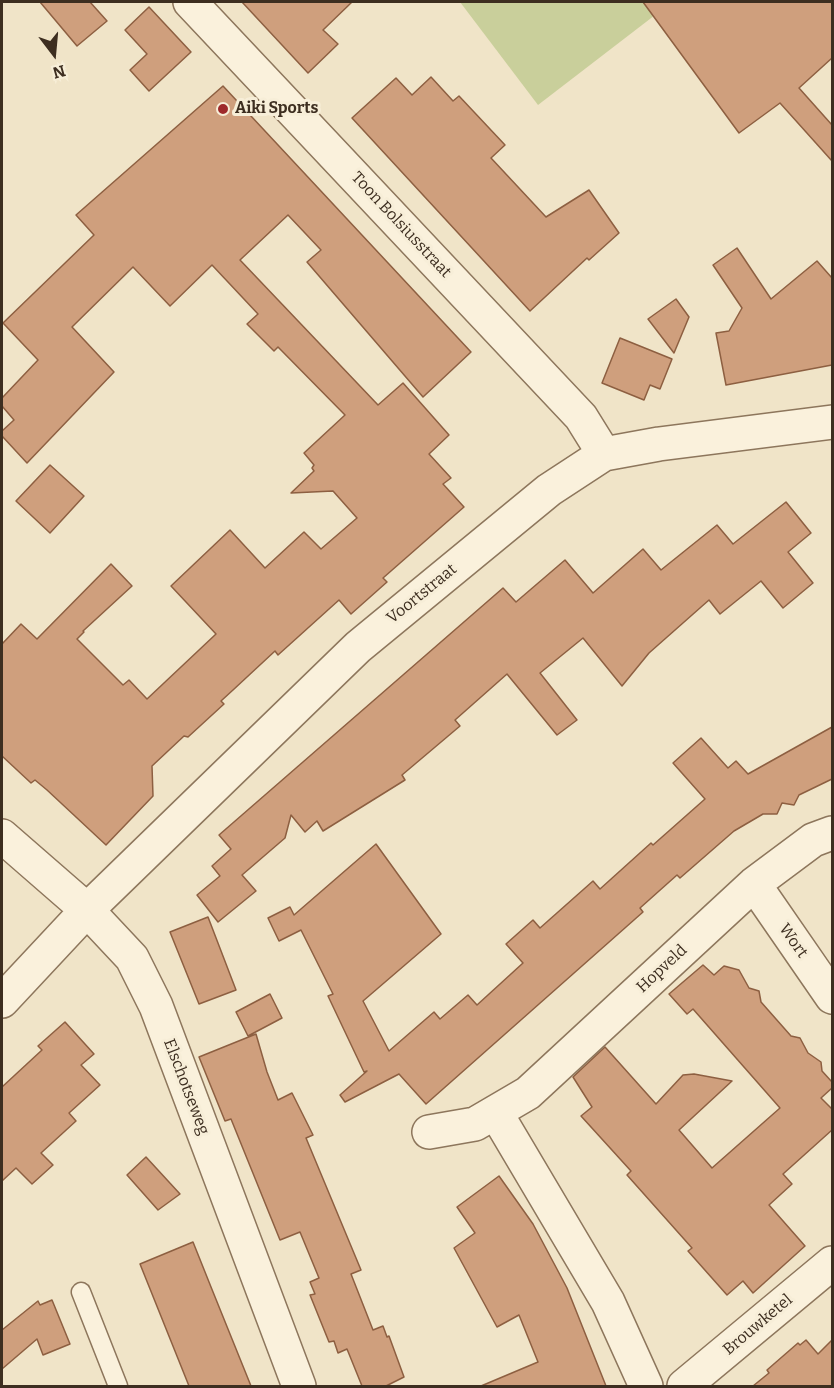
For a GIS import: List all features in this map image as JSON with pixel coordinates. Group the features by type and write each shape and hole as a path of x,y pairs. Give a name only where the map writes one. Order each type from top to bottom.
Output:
{"street":[{"name":"Toon Bolsiusstraat","path":"190,2 581,417 604,454"},
{"name":"Voortstraat","path":"2,1001 87,910 358,646 549,490 604,454 659,444 832,422"},
{"name":"Hopveld","path":"429,1132 475,1124 528,1093 754,884 813,840 832,833"},
{"name":"Elschotseweg","path":"2,836 87,910 132,958 156,1006 299,1386"},
{"name":"Wort","path":"754,884 832,997"},
{"path":"496,1113 608,1302 646,1386"},
{"name":"Brouwketel","path":"704,1380 832,1263"}],"lane":[{"path":"81,1292 118,1386"}],"green space":[{"path":"460,2 650,2 659,12 538,105"}],"building":[{"path":"40,2 90,2 107,21 77,46"},
{"path":"242,2 352,2 323,30 338,44 308,73"},
{"path":"643,2 832,2 832,58 799,88 832,125 832,161 780,103 739,133"},
{"path":"149,7 191,52 149,91 130,70 147,54 125,30"},
{"path":"431,77 453,101 459,96 505,145 491,158 546,217 589,190 619,233 589,260 587,258 530,311 352,118 396,78 412,95"},
{"path":"223,86 471,352 423,397 307,262 321,250 288,215 240,260 378,405 403,383 449,435 429,454 451,478 443,484 464,507 383,578 387,582 351,614 339,600 278,655 275,651 221,701 224,704 188,737 184,736 152,766 153,796 106,845 47,790 35,780 31,783 2,756 2,644 21,624 37,639 111,564 132,586 77,639 123,685 129,680 147,699 216,634 171,586 230,530 265,568 304,532 321,549 357,518 333,491 291,493 314,471 312,468 314,465 304,453 345,415 278,347 274,351 247,324 258,314 212,265 170,306 133,267 72,327 114,372 27,463 2,436 2,431 14,420 2,406 2,398 38,360 3,323 94,235 76,215"},
{"path":"737,248 771,299 817,261 832,278 832,365 726,385 716,333 729,331 742,308 713,265"},
{"path":"676,299 689,317 674,353 648,319"},
{"path":"620,338 672,359 660,389 650,385 644,400 602,383"},
{"path":"50,465 84,496 50,533 16,501"},
{"path":"786,502 811,533 788,552 813,583 783,608 761,581 720,614 709,600 649,653 622,686 583,638 540,673 577,720 557,735 507,674 455,720 460,726 402,775 405,780 323,831 317,821 305,832 291,815 285,838 242,875 256,891 218,922 197,895 220,876 212,866 231,849 219,835 503,588 516,602 565,560 593,593 643,549 661,570 717,525 733,544"},
{"path":"832,727 832,779 799,795 794,805 782,803 777,814 763,814 734,831 680,878 677,875 640,908 643,912 426,1104 399,1074 345,1102 340,1095 367,1071 364,1072 328,996 333,994 301,930 279,941 268,918 290,907 294,915 376,844 441,934 363,1001 389,1051 434,1012 440,1019 468,995 477,1005 523,963 506,944 533,920 540,928 593,881 600,889 705,799 673,763 701,738 728,768 736,761 748,774"},
{"path":"208,917 236,990 199,1004 170,932"},
{"path":"703,965 714,975 724,966 739,970 749,988 759,991 761,1002 791,1036 800,1038 808,1053 821,1062 822,1071 832,1082 832,1088 821,1098 832,1109 832,1130 783,1174 792,1184 769,1205 805,1246 753,1293 743,1281 727,1295 688,1251 692,1248 627,1175 631,1171 581,1116 592,1107 573,1077 605,1047 656,1104 683,1075 694,1074 732,1081 679,1130 712,1168 780,1108 693,1009 687,1014 669,994"},
{"path":"270,994 282,1018 248,1036 236,1012"},
{"path":"65,1022 94,1054 81,1065 100,1085 69,1113 76,1121 41,1153 53,1165 32,1184 16,1168 2,1181 2,1087 42,1050 38,1046"},
{"path":"256,1034 278,1100 292,1093 313,1135 306,1138 361,1270 351,1274 373,1330 383,1326 387,1337 389,1336 404,1377 386,1386 362,1386 347,1349 338,1353 334,1341 329,1342 310,1295 315,1294 310,1282 319,1278 300,1232 280,1240 231,1119 225,1121 199,1057"},
{"path":"146,1157 180,1194 158,1210 127,1175"},
{"path":"499,1176 533,1224 567,1288 606,1386 481,1386 538,1362 519,1315 497,1327 454,1248 475,1233 457,1207"},
{"path":"193,1242 251,1386 189,1386 140,1264"},
{"path":"52,1300 70,1344 43,1355 37,1339 2,1369 2,1330 38,1301 40,1305"},
{"path":"806,1340 818,1354 832,1340 832,1386 753,1386 769,1373 767,1370 798,1343 800,1345"}],"place":[{"name":"Aiki Sports","path":"223,109"}]}
